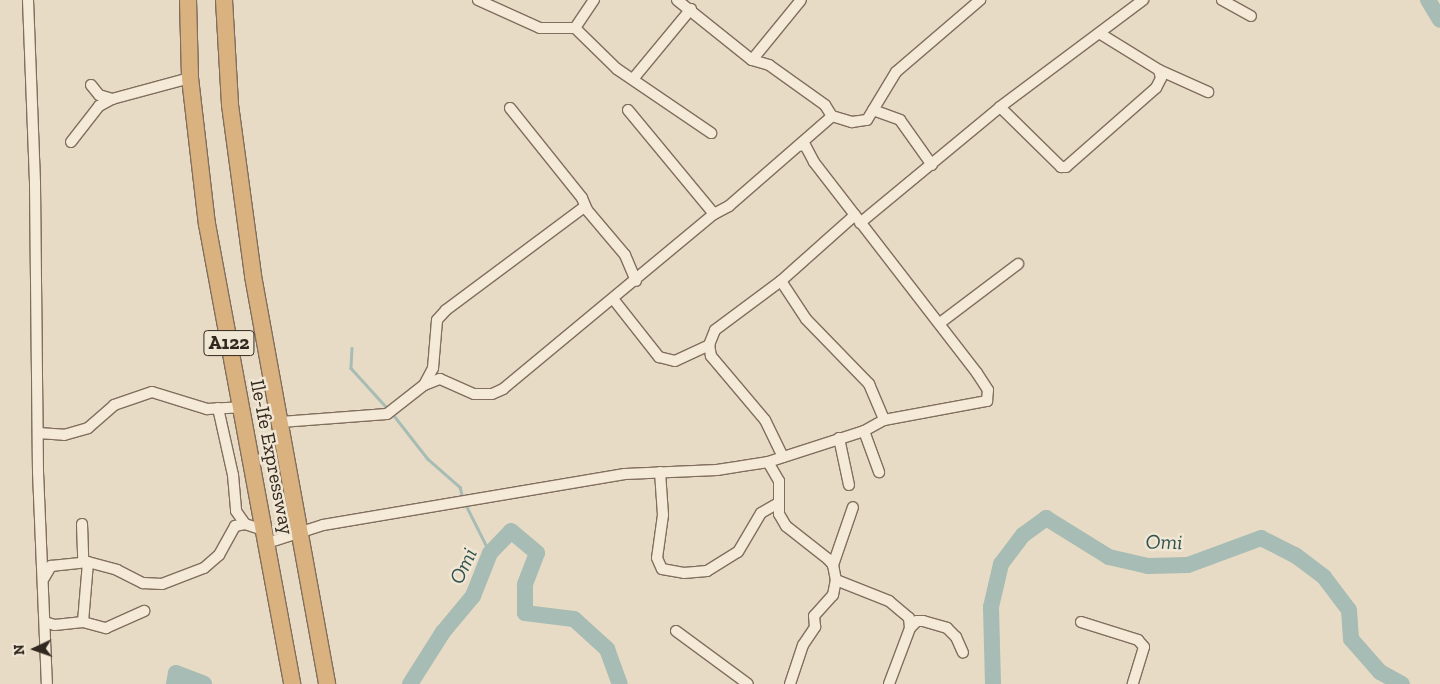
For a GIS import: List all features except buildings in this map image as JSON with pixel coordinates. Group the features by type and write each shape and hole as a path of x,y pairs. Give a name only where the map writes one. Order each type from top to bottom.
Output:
{"highway":[{"name":"Ile-Ife Expressway","path":"188,0 190,78 207,224 292,684"},
{"name":"Ile-Ife Expressway","path":"224,0 235,144 253,276 301,532 326,684"}],"street":[{"path":"28,0 35,185 38,433 42,550 49,626 47,684"},
{"path":"478,0 540,28 575,28 617,69 711,132"},
{"path":"575,28 594,0"},
{"path":"677,0 691,9 752,60 769,65 825,105 832,116 852,122 868,120 896,72 980,0"},
{"path":"752,60 800,0"},
{"path":"783,457 765,420 711,356 709,345 715,330 781,281 858,219 932,165 1000,107 1143,0"},
{"path":"1222,0 1251,16"},
{"path":"633,79 691,9"},
{"path":"1099,33 1159,70 1208,92"},
{"path":"1000,107 1061,167 1066,167 1156,88 1161,78 1159,70"},
{"path":"72,142 99,106 112,98 190,78"},
{"path":"91,85 99,96 99,106"},
{"path":"99,96 112,98"},
{"path":"510,108 582,198 584,206 626,255 636,281"},
{"path":"628,110 714,214"},
{"path":"873,110 900,120 932,165"},
{"path":"281,422 387,414 424,386 440,379 449,380 474,394 492,394 503,389 596,310 614,300 714,214 729,206 801,146 832,116"},
{"path":"218,408 233,475 236,511 245,524 265,537 301,532 323,524 625,474 717,470 768,462 864,431 884,420 987,401 988,390 940,323 814,162 804,143 801,146"},
{"path":"424,386 433,368 437,320 446,310 584,206"},
{"path":"940,323 1018,264"},
{"path":"781,281 806,319 868,384 884,420"},
{"path":"614,300 659,357 675,361 709,345"},
{"path":"38,433 64,435 88,428 114,405 152,392 207,409 241,407"},
{"path":"864,431 879,472"},
{"path":"840,438 849,485"},
{"path":"768,462 779,481 778,502 786,526 833,565"},
{"path":"660,472 663,514 657,558 662,569 684,573 707,572 738,552 761,513 778,502"},
{"path":"790,684 803,645 815,627 814,616 832,595 836,580 833,565 853,507"},
{"path":"82,524 85,562 83,622"},
{"path":"44,579 51,566 85,562 117,570 144,583 162,584 204,568 219,555 229,532 235,526 245,524"},
{"path":"42,550 57,564"},
{"path":"836,580 889,601 909,618 910,628"},
{"path":"49,626 83,622 106,628 144,611"},
{"path":"889,684 910,628 917,621 947,628 956,637 963,653"},
{"path":"1081,622 1138,640 1144,647 1133,684"},
{"path":"676,631 748,684"}],"waterway":[{"path":"1428,0 1440,20"},
{"path":"352,348 351,368 388,409"},
{"path":"392,413 428,459 460,487 463,498"},
{"path":"465,503 490,553"},
{"name":"Omi","path":"993,684 991,607 1001,564 1023,535 1046,518 1109,557 1148,566 1188,565 1261,538 1295,555 1324,577 1349,610 1351,639 1380,672 1402,684"},
{"name":"Omi","path":"410,684 443,632 473,596 490,553 511,531 537,553 525,585 525,613 574,619 607,649 620,684"},
{"name":"Omi","path":"174,684 176,673 204,684"}]}
